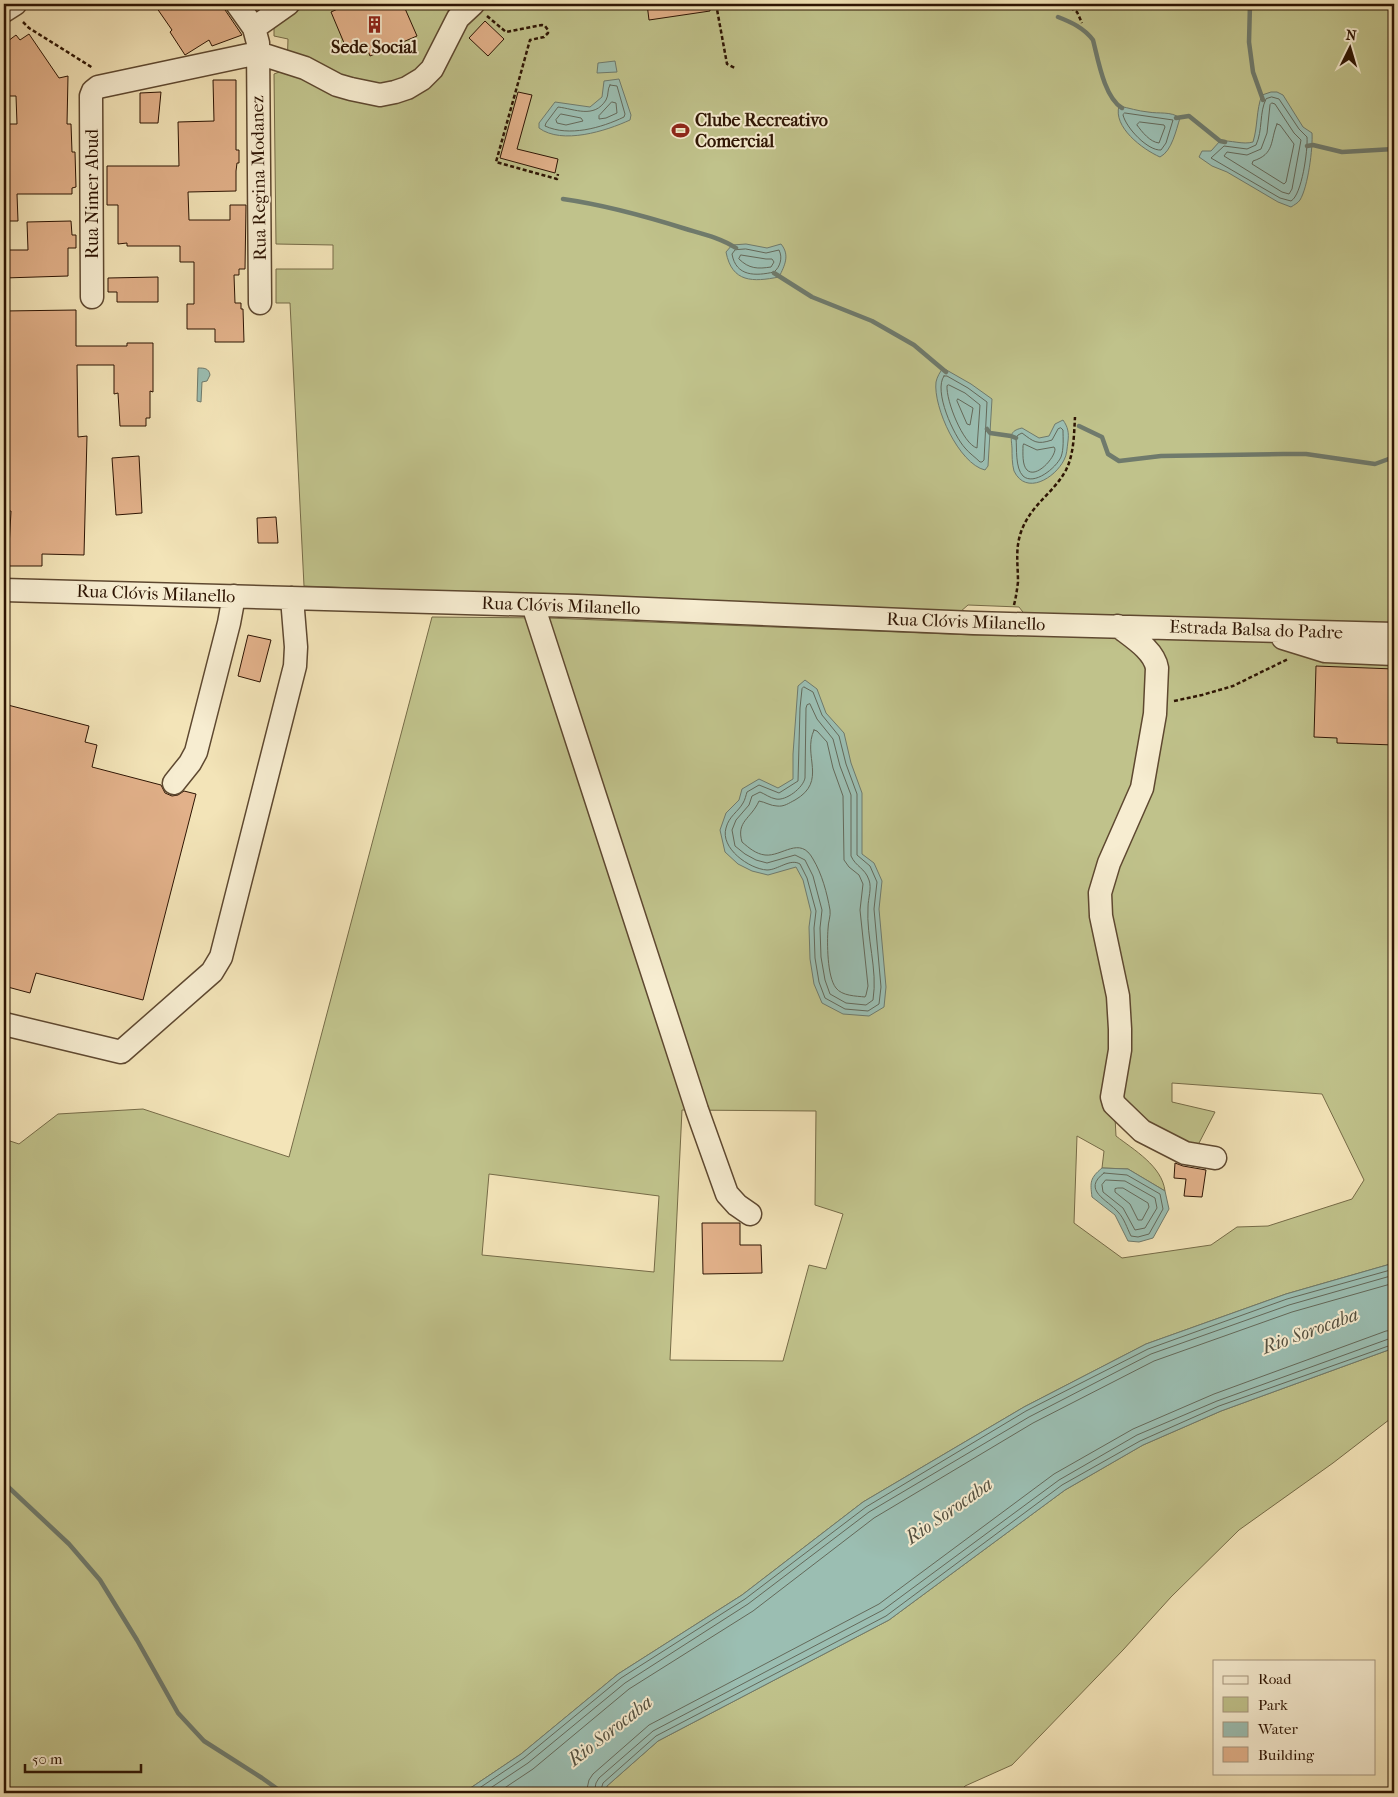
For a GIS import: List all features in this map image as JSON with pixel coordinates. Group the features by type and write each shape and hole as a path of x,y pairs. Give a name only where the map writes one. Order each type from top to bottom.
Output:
{"street":[{"path":"237,4 256,41 338,85 365,93 380,95 401,90 422,78 432,69 455,24 473,4"},
{"path":"99,88 256,41 288,4"},
{"name":"Rua Regina Modanez","path":"256,41 260,303"},
{"name":"Rua Nimer Abud","path":"92,297 91,96 99,88"},
{"name":"Rua Clóvis Milanello","path":"4,590 533,605 974,624 1118,626"},
{"path":"174,783 196,752 229,623 234,596"},
{"path":"4,1024 121,1052 212,972 220,957 295,666 296,647 292,598"},
{"path":"533,605 619,874 727,1194 737,1205 750,1214"},
{"path":"1118,626 1146,649 1156,663 1155,714 1142,788 1108,863 1100,893 1101,916 1118,996 1120,1029 1120,1050 1112,1096 1114,1104 1142,1131 1184,1153 1215,1158"},
{"name":"Estrada Balsa do Padre","path":"1118,626 1394,634"},
{"path":"1270,630 1276,635 1326,651 1394,654"}],"path":[{"path":"473,4 506,32 542,26 545,26 548,30 544,37 530,40 496,162 557,179 558,174"},
{"path":"716,4 727,64 735,68"},
{"path":"1065,4 1077,12 1082,23"},
{"path":"10,7 29,28 87,64 101,77 99,88"},
{"path":"1013,624 1018,580 1016,557 1019,538 1029,514 1058,482 1066,470 1072,452 1075,417"},
{"path":"1155,714 1167,703 1233,686 1290,658"}],"green space":[{"path":"308,4 1394,4 1394,629 1026,616 1019,607 968,605 960,612 304,586 290,303 276,303 276,269 333,269 333,245 276,244 274,74 287,69 288,39 274,36 274,27"},
{"path":"432,617 549,618 973,635 1148,634 1394,640 1394,1263 1286,1294 1146,1344 1024,1407 863,1502 742,1595 618,1674 521,1754 463,1793 4,1793 4,1139 19,1144 58,1114 143,1109 289,1157","holes":["1172,1083 1322,1094 1364,1180 1352,1199 1268,1226 1237,1227 1211,1245 1122,1258 1074,1223 1077,1136 1104,1151 1102,1168 1128,1169 1165,1191 1163,1182 1153,1166 1116,1136 1115,1117 1187,1150 1198,1145 1215,1112 1172,1102","682,1110 816,1111 815,1205 843,1214 826,1269 809,1265 783,1361 670,1360","489,1174 659,1196 654,1272 482,1255"]},
{"path":"1394,1348 1394,1416 1333,1463 1239,1530 1171,1597 1123,1650 1012,1765 965,1786 959,1793 605,1793 607,1786 658,1741 889,1620 1065,1490 1143,1445 1221,1411"}],"water":[{"path":"615,61 617,72 597,73 598,63"},
{"path":"619,79 631,115 630,120 597,132 572,136 549,133 539,128 539,123 555,102 590,107 602,97 604,81"},
{"path":"1271,92 1283,95 1303,127 1312,133 1308,177 1300,200 1291,207 1278,202 1199,157 1202,151 1211,151 1220,141 1253,142 1262,95"},
{"path":"1119,106 1144,112 1169,114 1180,118 1168,150 1160,157 1145,149 1130,136 1120,122"},
{"path":"746,244 767,248 781,244 786,256 785,264 779,277 761,280 745,278 733,270 726,252 732,245"},
{"path":"198,368 204,368 210,375 207,381 202,382 201,402 197,401"},
{"path":"943,368 992,399 988,466 985,470 975,466 966,457 957,446 943,419 936,393 936,382"},
{"path":"1063,420 1067,428 1068,438 1066,456 1060,467 1040,482 1026,482 1019,478 1014,471 1013,465 1011,437 1013,432 1022,428 1039,438 1049,436 1055,424"},
{"path":"805,680 817,689 826,713 844,733 851,763 862,793 862,854 874,863 882,881 879,909 886,987 884,1007 869,1016 843,1014 822,1003 814,984 810,959 809,927 811,912 803,880 796,867 768,875 752,871 738,864 725,852 720,830 726,813 739,800 742,789 759,779 778,788 793,779 798,686"},
{"path":"1102,1168 1128,1169 1165,1191 1169,1209 1153,1238 1139,1242 1128,1241 1115,1215 1092,1197 1092,1181"},
{"name":"Rio Sorocaba","path":"1394,1263 1394,1348 1221,1411 1143,1445 1065,1490 889,1620 658,1741 607,1786 605,1793 463,1793 521,1754 618,1674 742,1595 863,1502 1024,1407 1146,1344 1286,1294"}],"building":[{"path":"154,4 221,4 242,35 212,46 209,40 185,55 170,32 172,30"},
{"name":"Sede Social","path":"340,4 403,4 417,36 370,56 365,43 347,50 331,12 342,7"},
{"path":"647,4 710,4 710,11 649,20"},
{"path":"485,21 504,39 488,56 469,38"},
{"path":"29,34 59,78 68,76 67,124 71,124 72,152 75,152 76,187 72,188 72,194 17,194 18,221 4,221 4,124 17,124 16,96 4,96 4,44 16,35 20,40"},
{"path":"213,80 236,80 236,150 239,150 239,163 237,163 236,171 236,191 188,192 189,220 230,220 230,205 246,205 245,269 239,269 239,275 234,275 235,303 241,303 241,309 243,309 244,342 215,342 215,329 187,329 187,304 194,304 194,262 180,262 180,246 127,246 127,243 118,244 118,205 107,205 107,166 179,166 178,122 214,121"},
{"path":"161,92 158,123 140,123 140,93"},
{"path":"518,92 532,95 517,149 558,159 555,173 500,158"},
{"path":"71,221 72,235 76,235 76,248 68,248 68,276 4,278 4,250 28,250 27,222"},
{"path":"158,277 158,302 117,302 117,292 108,292 108,278"},
{"path":"76,310 76,346 127,346 127,343 153,343 153,392 150,391 150,418 146,418 146,426 120,426 118,393 114,394 114,365 77,365 78,437 87,436 84,555 42,554 42,566 8,566 11,511 4,511 4,311"},
{"path":"139,456 142,513 116,515 112,458"},
{"path":"276,517 278,543 258,543 257,518"},
{"path":"248,635 271,640 260,682 238,676"},
{"path":"1316,666 1394,669 1394,745 1337,743 1337,738 1314,737"},
{"path":"4,704 89,726 85,742 97,745 92,767 161,785 165,793 172,796 184,791 196,794 143,1000 36,973 30,993 4,986"},
{"path":"1175,1163 1206,1170 1202,1197 1184,1196 1186,1179 1174,1178"},
{"path":"702,1223 740,1223 740,1245 761,1245 762,1273 703,1274"}],"waterway":[{"path":"1250,4 1249,42 1253,72 1263,100"},
{"path":"1058,17 1077,26 1093,40 1106,87 1116,103 1122,108"},
{"path":"1176,118 1189,116 1220,141 1225,142"},
{"path":"1307,146 1313,145 1342,152 1394,149"},
{"path":"563,199 610,208 655,220 712,237 736,248"},
{"path":"774,273 812,297 872,321 914,345 946,372"},
{"path":"1079,426 1102,437 1108,454 1119,461 1161,456 1306,454 1375,464 1394,457"},
{"path":"987,429 990,433 1016,438"},
{"path":"4,1483 69,1544 100,1580 137,1640 178,1713 204,1741 283,1793"}],"place":[{"name":"Sede Social","path":"374,24"},
{"name":"Clube Recreativo Comercial","path":"681,130"}]}
